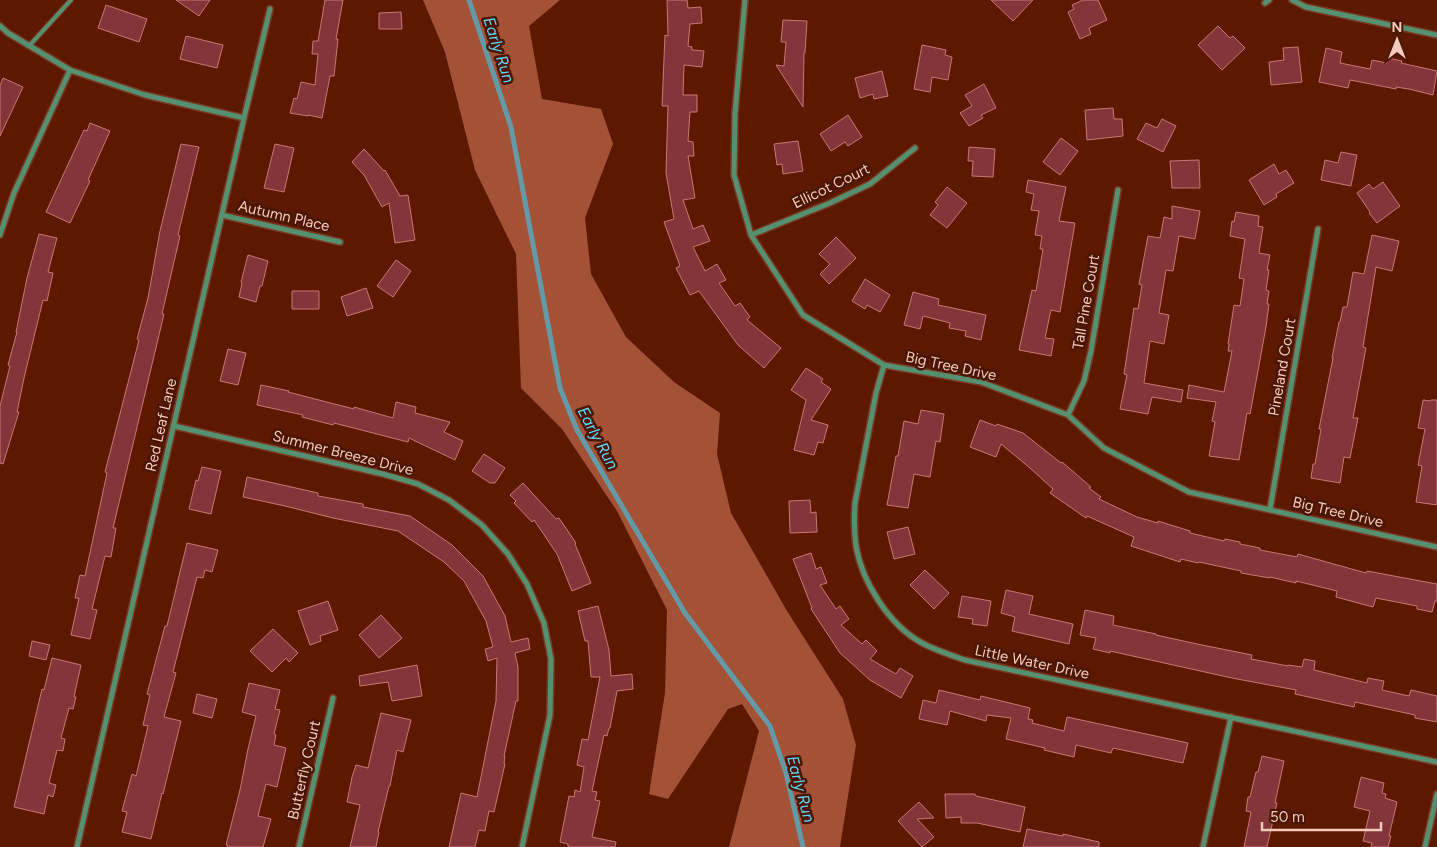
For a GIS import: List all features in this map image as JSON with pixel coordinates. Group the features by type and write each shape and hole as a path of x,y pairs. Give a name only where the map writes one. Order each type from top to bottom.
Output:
{"street":[{"name":"Big Tree Drive","path":"745,0 735,113 734,175 751,235 803,315 884,365 981,382 1068,415 1104,448 1189,492 1437,547"},
{"path":"1292,0 1306,7 1437,35"},
{"name":"Red Leaf Lane","path":"77,847 270,10"},
{"path":"0,26 8,33 70,70 145,95 244,118"},
{"path":"0,235 14,193 70,70"},
{"name":"Ellicot Court","path":"751,235 830,203 870,184 915,148"},
{"name":"Tall Pine Court","path":"1068,415 1084,381 1091,351 1118,190"},
{"name":"Autumn Place","path":"222,215 340,242"},
{"name":"Pineland Court","path":"1270,509 1318,229"},
{"name":"Little Water Drive","path":"884,365 876,393 855,503 856,547 863,572 874,592 889,614 903,629 920,642 965,660 1437,762"},
{"name":"Summer Breeze Drive","path":"174,426 384,474 418,484 449,500 482,525 508,554 527,584 544,623 551,659 550,715 522,847"},
{"name":"Butterfly Court","path":"299,847 333,698"},
{"path":"1202,847 1231,717"},
{"path":"1425,847 1437,794"}],"lane":[{"path":"30,46 71,0"}],"shaded area":[{"path":"423,0 560,0 529,26 542,99 601,109 613,144 585,218 591,274 626,337 674,382 720,413 717,454 731,513 787,611 843,699 856,745 840,847 729,847 759,731 742,704 728,709 668,799 649,794 665,693 667,610 617,511 562,429 521,388 516,254 475,170 445,52"}],"building":[{"path":"176,0 210,0 199,16"},
{"path":"325,0 343,0 336,39 338,39 334,76 330,76 322,118 290,113 294,98 297,99 301,82 315,85 318,54 312,54 313,41 318,41"},
{"path":"667,0 687,0 688,8 701,7 702,23 690,24 688,46 692,47 692,50 704,51 702,67 684,65 683,95 697,95 697,112 690,112 688,141 693,142 694,156 688,156 695,198 683,200 693,229 703,225 710,241 693,247 705,271 717,264 726,280 719,283 735,306 740,303 750,317 747,320 781,348 764,368 738,345 699,291 690,295 676,268 680,266 664,222 674,219 666,173 668,106 662,106 665,35 668,36"},
{"path":"991,0 1033,0 1013,21"},
{"path":"1083,0 1098,0 1107,20 1089,28 1091,34 1080,39 1068,12 1074,9 1072,5"},
{"path":"106,5 147,19 139,42 98,28"},
{"path":"401,12 402,29 379,29 379,13"},
{"path":"783,20 807,21 804,53 803,107 776,65 784,66 786,42 781,42"},
{"path":"1218,26 1230,38 1233,36 1245,48 1222,70 1198,45"},
{"path":"186,36 223,45 217,68 180,59"},
{"path":"922,45 946,50 945,55 952,57 948,80 932,77 930,92 914,89"},
{"path":"1298,47 1302,82 1271,85 1269,62 1284,60 1283,48"},
{"path":"1326,48 1342,52 1340,63 1370,69 1372,60 1387,63 1388,58 1437,71 1433,95 1409,89 1396,87 1396,89 1350,80 1348,88 1319,82"},
{"path":"882,71 888,96 874,99 873,94 860,98 855,78"},
{"path":"3,78 23,87 0,136 0,86"},
{"path":"984,84 996,108 981,115 983,118 969,126 960,113 972,106 965,95"},
{"path":"1113,108 1114,119 1122,119 1123,136 1087,140 1085,110"},
{"path":"848,115 862,137 848,146 845,142 831,151 820,134"},
{"path":"1162,119 1176,126 1163,152 1137,139 1146,123 1157,128"},
{"path":"90,123 110,131 88,180 90,181 70,223 46,212 84,130 87,131"},
{"path":"1061,138 1078,151 1060,175 1043,162"},
{"path":"798,141 803,171 783,174 782,164 777,165 774,144"},
{"path":"181,144 199,147 178,235 180,236 162,314 164,314 113,528 116,528 111,557 105,556 92,609 97,610 90,639 71,635 79,598 75,598 80,575 85,576 107,473 105,472 139,340 137,339 148,298 160,231"},
{"path":"275,144 294,148 284,192 264,188"},
{"path":"969,147 995,149 993,177 972,176 973,161 968,161"},
{"path":"364,149 385,170 400,196 408,195 415,240 395,243 389,203 382,207 364,175 352,162"},
{"path":"1341,152 1357,155 1351,186 1321,180 1325,160 1338,163"},
{"path":"1199,160 1200,188 1172,188 1170,161"},
{"path":"1274,164 1279,174 1286,170 1294,183 1276,194 1277,197 1264,205 1249,180"},
{"path":"1028,180 1066,187 1059,221 1075,223 1060,312 1051,310 1045,338 1054,339 1051,356 1019,350 1032,290 1036,291 1043,249 1040,249 1042,236 1035,235 1039,211 1031,210 1034,194 1026,192"},
{"path":"1383,182 1400,206 1377,223 1357,193 1369,184 1373,189"},
{"path":"947,187 967,203 947,228 930,215 938,205 935,202"},
{"path":"1172,206 1200,211 1195,239 1179,236 1173,271 1166,270 1159,313 1169,315 1164,344 1150,341 1144,383 1183,390 1181,402 1152,397 1148,414 1120,409 1127,375 1124,374 1134,308 1138,309 1142,285 1139,284 1148,236 1160,238 1164,217 1172,219"},
{"path":"1236,212 1259,216 1258,226 1263,227 1259,253 1270,255 1267,270 1269,270 1266,290 1269,291 1267,304 1269,304 1266,327 1250,414 1247,413 1239,460 1209,456 1215,422 1212,421 1216,402 1187,398 1189,385 1224,392 1232,351 1228,351 1228,344 1234,305 1240,306 1244,279 1239,278 1245,239 1230,236 1232,221 1234,222"},
{"path":"39,234 57,238 48,272 53,273 47,301 43,300 24,378 17,412 19,412 3,464 0,463 0,406 10,366 8,365 17,332 27,278"},
{"path":"1372,235 1399,241 1392,271 1376,267 1363,347 1366,348 1353,418 1358,418 1350,458 1344,457 1340,483 1311,478 1339,322 1343,307 1347,307 1353,272 1364,274"},
{"path":"836,237 856,258 829,284 820,274 830,264 819,254"},
{"path":"248,255 268,261 256,302 239,297"},
{"path":"396,260 411,271 393,297 377,286"},
{"path":"865,279 890,295 880,312 867,305 865,309 852,301"},
{"path":"366,288 373,308 347,316 341,297"},
{"path":"292,291 319,291 319,309 292,309"},
{"path":"913,292 939,299 938,305 986,315 981,340 965,336 966,331 949,328 950,323 923,316 920,329 904,325"},
{"path":"228,349 246,353 238,385 220,381"},
{"path":"806,368 823,379 821,382 831,389 811,420 828,425 823,443 818,442 814,455 794,450 806,400 791,390"},
{"path":"261,385 393,418 396,402 416,407 415,413 450,422 444,432 463,441 455,460 409,438 408,442 257,405"},
{"path":"1423,400 1437,400 1437,505 1416,502 1422,466 1418,465 1425,429 1418,428"},
{"path":"921,410 944,414 940,442 936,441 930,477 914,474 908,508 887,505 904,421 918,424"},
{"path":"980,420 1023,433 1062,462 1091,487 1089,488 1101,497 1099,499 1137,517 1158,523 1158,521 1190,531 1190,533 1224,541 1225,539 1240,542 1240,544 1260,548 1260,550 1297,557 1298,554 1366,573 1367,571 1437,584 1437,601 1435,601 1432,612 1417,609 1417,606 1376,598 1373,607 1336,597 1337,591 1296,581 1296,583 1241,573 1241,571 1199,562 1181,559 1180,562 1131,546 1134,537 1087,516 1086,518 1050,493 1053,489 1001,444 996,457 970,447"},
{"path":"484,454 505,468 495,483 490,483 472,471"},
{"path":"202,467 221,471 211,514 189,509 196,480 198,481"},
{"path":"247,477 318,493 318,496 363,504 363,507 410,516 452,545 483,576 505,616 511,642 528,638 530,649 515,653 518,667 518,701 516,701 504,756 505,764 494,812 489,811 485,831 479,830 475,847 449,847 461,793 477,797 496,701 497,658 488,661 485,649 493,647 486,621 464,581 444,562 398,531 243,497"},
{"path":"523,483 556,519 559,518 576,543 591,583 572,591 557,554 534,520 532,522 514,503 516,501 510,495"},
{"path":"810,500 811,513 816,512 817,532 790,533 789,501"},
{"path":"908,527 915,554 894,559 887,532"},
{"path":"187,543 218,550 212,572 205,570 203,578 197,577 173,672 176,673 164,717 181,721 151,839 122,832 127,812 122,811 132,774 136,776 148,726 143,725 150,695 147,694 165,626 167,626"},
{"path":"811,553 816,569 821,567 827,583 820,585 836,609 840,606 849,619 841,625 862,644 866,640 877,651 870,659 896,674 900,668 913,676 901,698 870,680 840,653 811,609 793,559"},
{"path":"925,570 949,593 934,609 910,585"},
{"path":"1006,590 1033,596 1029,614 1073,624 1069,644 1012,631 1015,617 1001,613"},
{"path":"962,596 991,601 987,626 972,624 973,619 958,617"},
{"path":"328,601 338,630 320,636 321,641 310,645 298,611"},
{"path":"598,606 609,650 611,676 632,674 633,689 617,691 610,728 607,736 604,735 592,791 597,792 595,800 600,801 592,837 616,842 615,847 568,847 568,844 560,842 569,796 574,797 575,790 580,792 584,767 577,765 582,739 588,740 600,677 591,677 588,641 585,641 578,611"},
{"path":"1085,610 1114,616 1113,625 1252,655 1251,659 1302,667 1304,659 1315,661 1314,670 1367,683 1368,678 1384,681 1382,690 1409,696 1411,690 1437,696 1437,722 1415,718 1415,715 1355,702 1354,707 1295,694 1296,690 1093,649 1096,638 1080,635"},
{"path":"381,615 402,638 379,658 359,635"},
{"path":"273,629 298,653 289,662 286,658 272,672 250,651"},
{"path":"32,641 50,645 46,660 29,656"},
{"path":"52,658 81,665 73,709 69,708 61,738 65,739 63,751 57,750 49,783 56,785 53,797 48,795 44,814 14,807 42,689 44,690"},
{"path":"417,665 422,696 392,701 388,682 360,686 359,676"},
{"path":"249,683 280,690 275,709 280,710 274,734 276,735 274,745 286,748 277,787 266,784 258,816 271,819 263,847 227,847 256,716 242,712"},
{"path":"939,690 980,700 981,696 1030,708 1028,719 1033,720 1032,723 1064,731 1067,717 1188,743 1183,763 1113,748 1111,753 1076,745 1074,757 1044,750 1045,748 1006,739 1011,718 987,715 986,721 950,711 947,725 919,719 923,700 936,703"},
{"path":"197,694 217,699 212,718 193,713"},
{"path":"381,713 411,720 403,752 397,750 376,847 350,847 360,805 347,802 352,777 356,765 368,768"},
{"path":"1262,756 1284,761 1275,803 1277,803 1267,847 1244,847 1251,812 1246,811 1248,797 1250,797"},
{"path":"1361,777 1384,783 1382,793 1386,794 1385,798 1397,802 1388,847 1371,847 1372,843 1363,841 1370,811 1354,807"},
{"path":"945,794 975,794 976,796 1025,807 1020,832 977,823 961,823 961,817 946,818"},
{"path":"919,802 934,818 917,819 934,837 922,847 898,821"},
{"path":"1027,829 1099,842 1099,847 1023,847"}],"waterway":[{"name":"Early Run","path":"469,0 511,127 560,388 577,430 685,613 770,726 786,773 803,847"}]}
